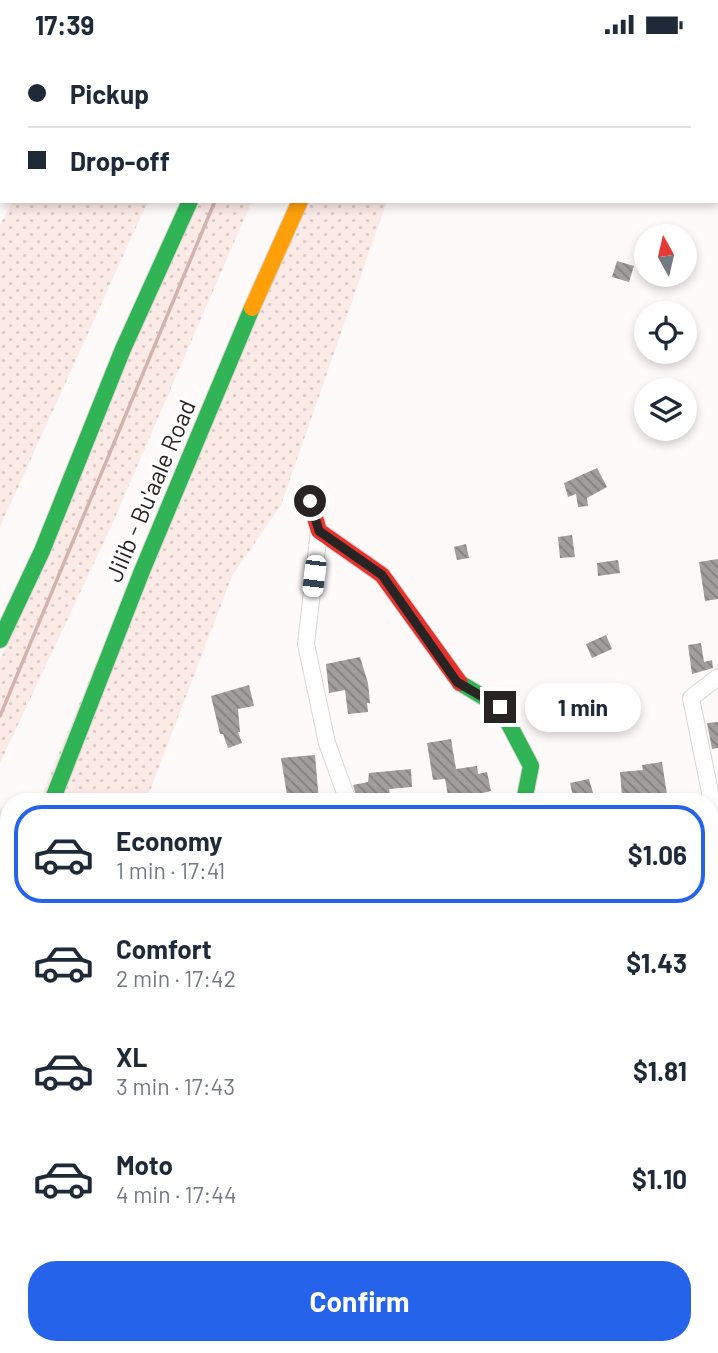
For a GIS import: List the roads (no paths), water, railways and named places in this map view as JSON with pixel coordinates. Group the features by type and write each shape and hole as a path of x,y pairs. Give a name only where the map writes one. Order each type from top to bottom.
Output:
{"street":[{"path":"0,640 42,551 123,349 189,203"},
{"name":"Jilib - Bu'aale Road","path":"55,793 98,677 253,304 289,231 299,203"},
{"path":"310,501 319,531 306,644 327,743 345,793"},
{"path":"319,531 382,575 457,682 500,707 531,767 526,793"},
{"path":"710,793 691,698 718,677"}],"waterway":[{"path":"0,716 214,203"}]}
